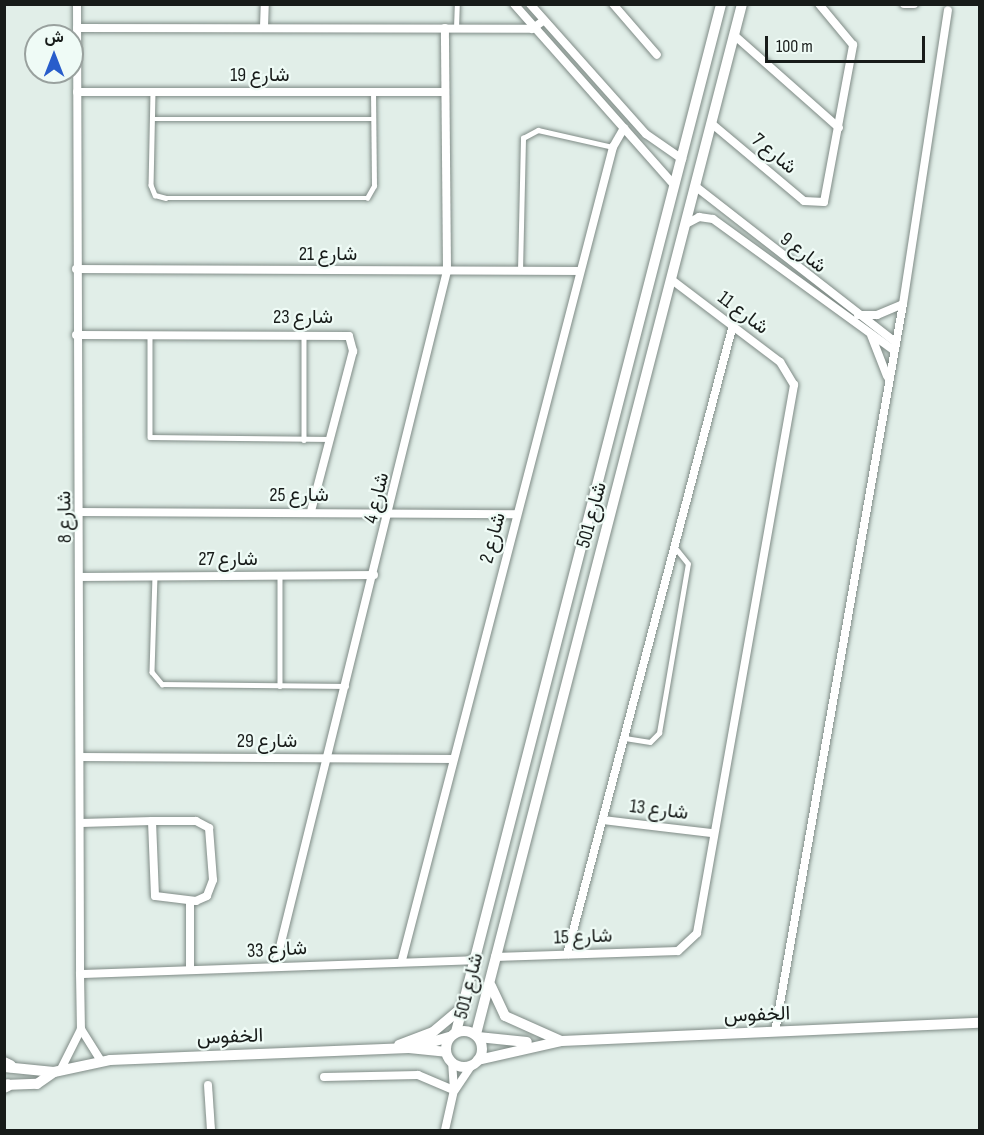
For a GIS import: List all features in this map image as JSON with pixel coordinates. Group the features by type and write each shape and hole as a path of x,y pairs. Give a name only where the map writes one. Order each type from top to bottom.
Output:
{"street":[{"name":"شارع 8","path":"76,4 77,24"},
{"path":"264,27 265,4"},
{"path":"514,4 531,29 674,185"},
{"path":"530,4 646,134 682,159"},
{"path":"613,4 657,55"},
{"name":"شارع 501","path":"475,1063 477,1035 495,957 672,280 741,4"},
{"path":"819,4 853,41 839,128"},
{"path":"904,4 914,4"},
{"name":"شارع 501","path":"446,1052 465,1005 682,159 718,6"},
{"path":"775,1032 893,346 903,303 948,10"},
{"path":"84,28 531,29 543,21"},
{"name":"شارع 4","path":"275,967 391,512 447,271 445,28"},
{"path":"734,35 839,128"},
{"name":"شارع 8","path":"57,1072 81,1029 82,512 75,335 77,84"},
{"name":"شارع 19","path":"77,92 444,92"},
{"name":"شارع 7","path":"711,123 804,201 818,205 827,197 839,128"},
{"name":"شارع 2","path":"402,960 452,759 613,147 624,128"},
{"name":"شارع 9","path":"695,186 893,346"},
{"name":"شارع 9","path":"686,224 699,217 713,219 870,335 893,346"},
{"name":"شارع 21","path":"75,269 580,272"},
{"name":"شارع 11","path":"672,280 733,325 791,374 793,396 711,833"},
{"path":"857,315 878,315 903,303"},
{"path":"567,954 733,325"},
{"name":"شارع 23","path":"75,335 343,333 353,344 311,511"},
{"path":"870,335 888,381"},
{"name":"شارع 25","path":"82,512 311,511 516,514"},
{"name":"شارع 27","path":"81,577 374,575"},
{"name":"شارع 29","path":"82,757 452,759"},
{"name":"شارع 13","path":"603,820 711,833"},
{"path":"81,823 152,821 196,821 212,835 213,886 207,896 190,901 162,900 152,893 152,821"},
{"name":"شارع 15","path":"495,957 673,951 688,946 697,933 711,833"},
{"path":"190,901 190,970"},
{"name":"شارع 33","path":"80,974 402,960 476,960"},
{"path":"490,980 495,1002 505,1016 561,1041"},
{"path":"386,1049 433,1032 465,1005"},
{"name":"الخفوس","path":"409,1048 453,1035 477,1035 536,1043 980,1023"},
{"path":"81,1029 101,1061"},
{"name":"الخفوس","path":"475,1063 536,1043"},
{"name":"الخفوس","path":"6,1086 37,1084 57,1072 101,1061 409,1048 446,1052"},
{"path":"445,1131 454,1090 452,1063 446,1052"},
{"path":"452,1063 475,1063"},
{"path":"454,1090 475,1063"},
{"name":"الخفوس","path":"6,1065 57,1072"},
{"path":"324,1077 418,1075 454,1090"},
{"path":"208,1085 211,1131"}],"lane":[{"path":"456,28 457,4"},
{"path":"153,92 152,191 160,198 201,199 367,198 374,186 373,92"},
{"path":"152,118 373,119"},
{"path":"520,272 520,148 527,134 546,131 613,147"},
{"path":"150,334 150,437 329,439"},
{"path":"303,334 304,440"},
{"path":"625,738 645,742 659,733 688,564 674,548"},
{"path":"280,575 280,686"},
{"path":"155,576 152,666 157,681 167,686 347,686"}]}
